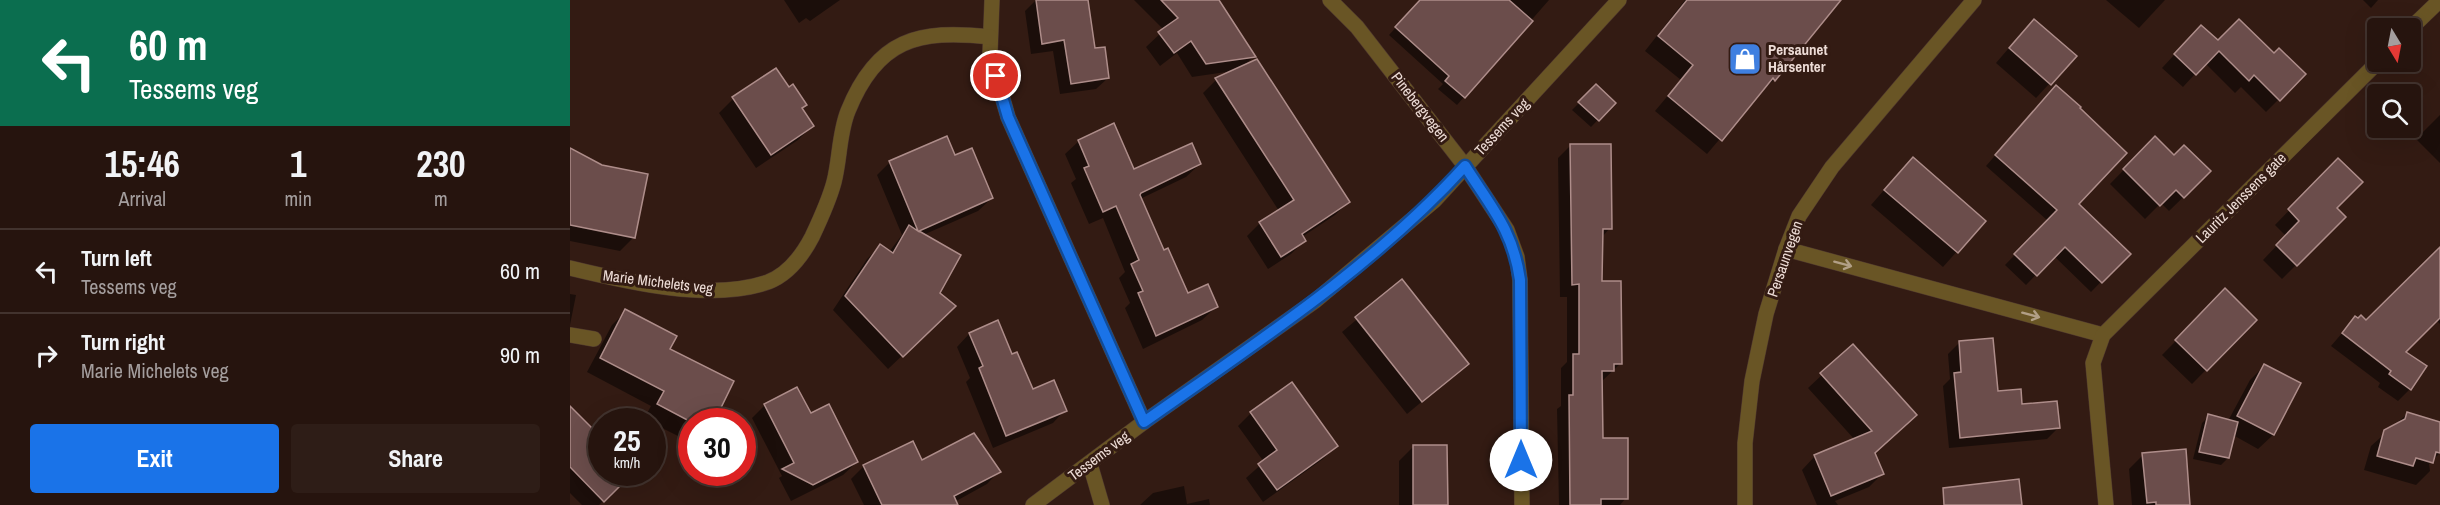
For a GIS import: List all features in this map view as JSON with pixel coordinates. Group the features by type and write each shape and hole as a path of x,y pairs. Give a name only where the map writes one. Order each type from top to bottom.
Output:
{"street":[{"path":"992,0 990,54 1008,117 1144,422"},
{"name":"Pinebergvegen","path":"1330,0 1358,27 1465,166 1507,230 1517,257 1520,280 1522,505"},
{"name":"Tessems veg","path":"1033,505 1144,422 1315,301 1434,201 1619,0"},
{"path":"2421,18 2440,0"},
{"name":"Persaunvegen","path":"1745,505 1745,443 1752,381 1766,314 1799,216 1832,167 1970,2"},
{"name":"Marie Michelets veg","path":"570,268 639,282 703,290 740,288 770,281 788,270 803,254 819,222 834,183 848,112 869,72 890,50 914,39 954,33 990,37"},
{"name":"Lauritz Jenssens gate","path":"2106,505 2093,363 2103,335 2368,72"},
{"path":"1786,249 2103,335"},
{"path":"570,335 594,339"},
{"path":"1090,464 1102,505"}],"building":[{"path":"1036,0 1088,0 1095,48 1105,47 1109,78 1071,84 1064,40 1042,44"},
{"path":"1161,0 1219,0 1256,57 1206,64 1191,41 1174,53 1158,32 1178,18"},
{"path":"1420,0 1509,0 1533,21 1465,98 1445,81 1449,76 1395,27"},
{"path":"1687,0 1841,0 1775,81 1773,78 1722,141 1668,96 1693,65 1658,36"},
{"path":"2034,19 2077,56 2051,85 2009,48"},
{"path":"2239,19 2274,53 2279,48 2306,74 2280,101 2254,75 2249,81 2219,51 2196,75 2174,54 2201,25 2218,40"},
{"path":"1257,59 1350,202 1302,234 1306,241 1281,257 1259,222 1294,200 1215,78"},
{"path":"776,68 789,87 793,84 807,105 802,108 814,126 771,155 732,97"},
{"path":"1596,84 1616,103 1599,121 1578,102"},
{"path":"2056,85 2127,153 2079,204 2131,254 2102,283 2065,247 2037,276 2014,254 2057,210 1995,155"},
{"path":"1114,123 1134,169 1192,143 1201,164 1140,195 1164,250 1168,248 1188,293 1208,284 1218,307 1156,336 1138,293 1143,291 1131,264 1139,260 1116,206 1103,212 1084,168 1089,166 1078,140"},
{"path":"947,136 955,155 972,148 993,198 919,231 961,255 940,293 956,306 903,357 845,296 880,244 893,253 909,225 918,231 889,161"},
{"path":"2155,136 2174,155 2184,145 2211,171 2184,198 2176,190 2160,206 2123,169"},
{"path":"1570,144 1611,144 1612,229 1603,229 1602,281 1621,281 1622,364 1614,364 1614,371 1602,371 1603,438 1628,438 1628,499 1601,499 1601,505 1570,505 1569,395 1573,395 1573,354 1579,354 1579,284 1572,285"},
{"path":"570,148 602,165 648,174 635,238 570,225"},
{"path":"1913,157 1986,221 1958,253 1884,190"},
{"path":"2338,158 2363,182 2337,208 2346,217 2297,266 2276,245 2299,221 2288,209"},
{"path":"2440,247 2440,318 2406,352 2427,366 2411,390 2389,374 2391,371 2342,333 2355,316 2358,318 2361,315 2366,320"},
{"path":"1402,279 1469,364 1422,402 1355,317"},
{"path":"2225,288 2257,320 2207,371 2175,340"},
{"path":"625,309 677,336 670,349 734,381 721,408 678,408 678,415 657,404 664,391 600,358"},
{"path":"998,320 1012,354 1017,352 1033,389 1054,380 1067,411 1006,436 979,368 983,366 969,333"},
{"path":"1993,338 1998,391 2021,389 2022,404 2057,401 2060,428 1960,438 1954,373 1961,372 1959,341"},
{"path":"1853,344 1917,415 1875,453 1884,474 1831,496 1814,455 1872,431 1820,373"},
{"path":"2264,364 2301,383 2274,435 2237,416"},
{"path":"1292,382 1338,446 1277,490 1258,464 1277,450 1250,412"},
{"path":"797,387 811,413 829,404 858,462 813,485 782,469 794,463 764,404"},
{"path":"570,406 588,424 588,486 570,467"},
{"path":"2407,412 2440,422 2440,453 2436,452 2433,463 2416,458 2413,466 2377,456 2384,430 2405,419"},
{"path":"2208,414 2238,422 2229,458 2199,452"},
{"path":"974,433 1001,472 954,496 958,505 882,505 863,465 913,441 922,460"},
{"path":"1413,445 1447,445 1448,505 1413,505"},
{"path":"2186,449 2190,505 2147,503 2142,453"},
{"path":"2019,479 2022,505 1944,505 1943,488"},
{"path":"588,486 620,486 604,502"}],"place":[{"name":"Persaunet Hårsenter","path":"1745,59"}],"route":[{"path":"996,76 1008,117 1144,422 1315,301 1434,201 1465,166 1507,230 1517,257 1520,280 1521,460"}]}
